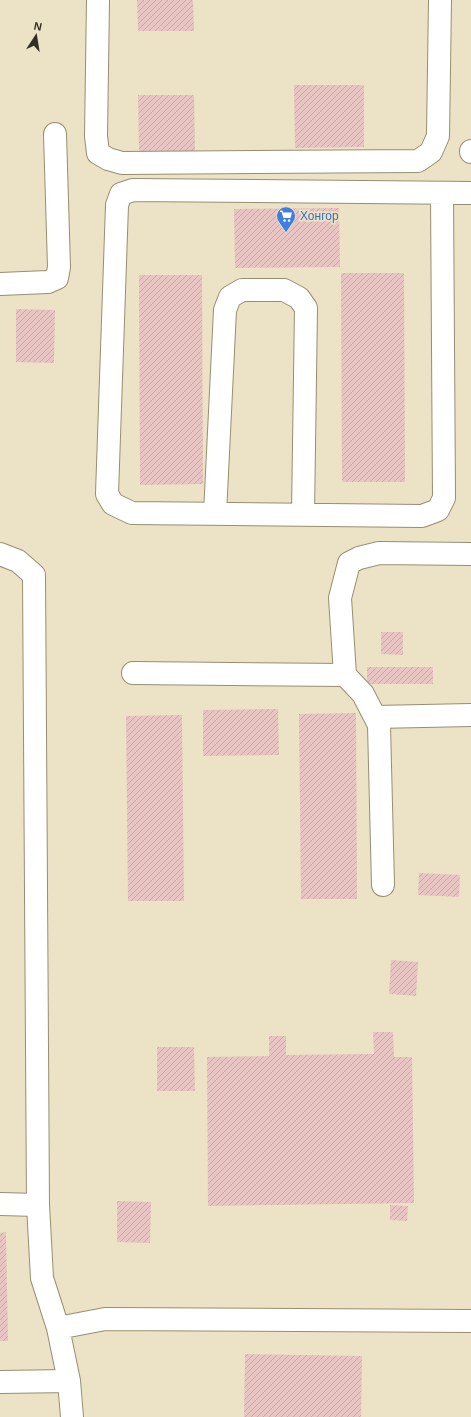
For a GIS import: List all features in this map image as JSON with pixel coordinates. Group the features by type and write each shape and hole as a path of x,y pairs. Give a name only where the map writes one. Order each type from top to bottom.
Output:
{"street":[{"path":"98,0 96,136 98,153 108,159 122,163 418,161 431,152 438,136 440,0"},
{"path":"0,284 48,282 57,278 59,267 55,134"},
{"path":"442,194 444,498 438,510 422,516 132,513 114,504 107,494 117,205 121,194 133,190 442,194 471,193"},
{"path":"215,514 225,310 230,297 242,290 284,290 299,298 306,308 303,514"},
{"path":"383,885 379,725 363,694 346,675 340,598 349,563 359,558 378,553 471,554"},
{"path":"0,554 18,561 34,575 38,1205 42,1278 58,1328 69,1381 72,1417"},
{"path":"134,674 346,675"},
{"path":"375,717 471,715"},
{"path":"0,1204 38,1205"},
{"path":"58,1328 104,1319 471,1322"},
{"path":"0,1382 69,1381"}],"building":[{"path":"137,0 193,0 194,31 138,31"},
{"path":"294,85 364,85 364,147 295,148"},
{"path":"138,95 194,95 195,151 139,152"},
{"path":"339,208 340,267 235,268 234,209"},
{"path":"341,273 404,273 405,482 342,482"},
{"path":"139,275 202,275 203,484 140,485"},
{"path":"16,309 55,310 54,363 16,362"},
{"path":"381,632 403,632 403,655 381,654"},
{"path":"367,667 433,667 433,684 367,684"},
{"path":"278,709 279,755 203,756 203,710"},
{"path":"356,713 357,899 301,899 299,714"},
{"path":"182,715 184,901 128,901 126,716"},
{"path":"419,873 460,875 459,897 418,895"},
{"path":"391,960 418,962 416,996 389,994"},
{"path":"373,1032 393,1032 394,1057 412,1057 414,1203 208,1206 207,1057 269,1056 269,1036 286,1036 286,1055 374,1054"},
{"path":"157,1047 194,1047 195,1091 157,1091"},
{"path":"117,1201 151,1202 150,1243 117,1242"},
{"path":"390,1205 408,1206 407,1221 390,1220"},
{"path":"6,1232 8,1341 0,1341 0,1233"},
{"path":"245,1354 362,1356 361,1417 244,1417"}],"place":[{"name":"Хонгор","path":"286,233"}]}
